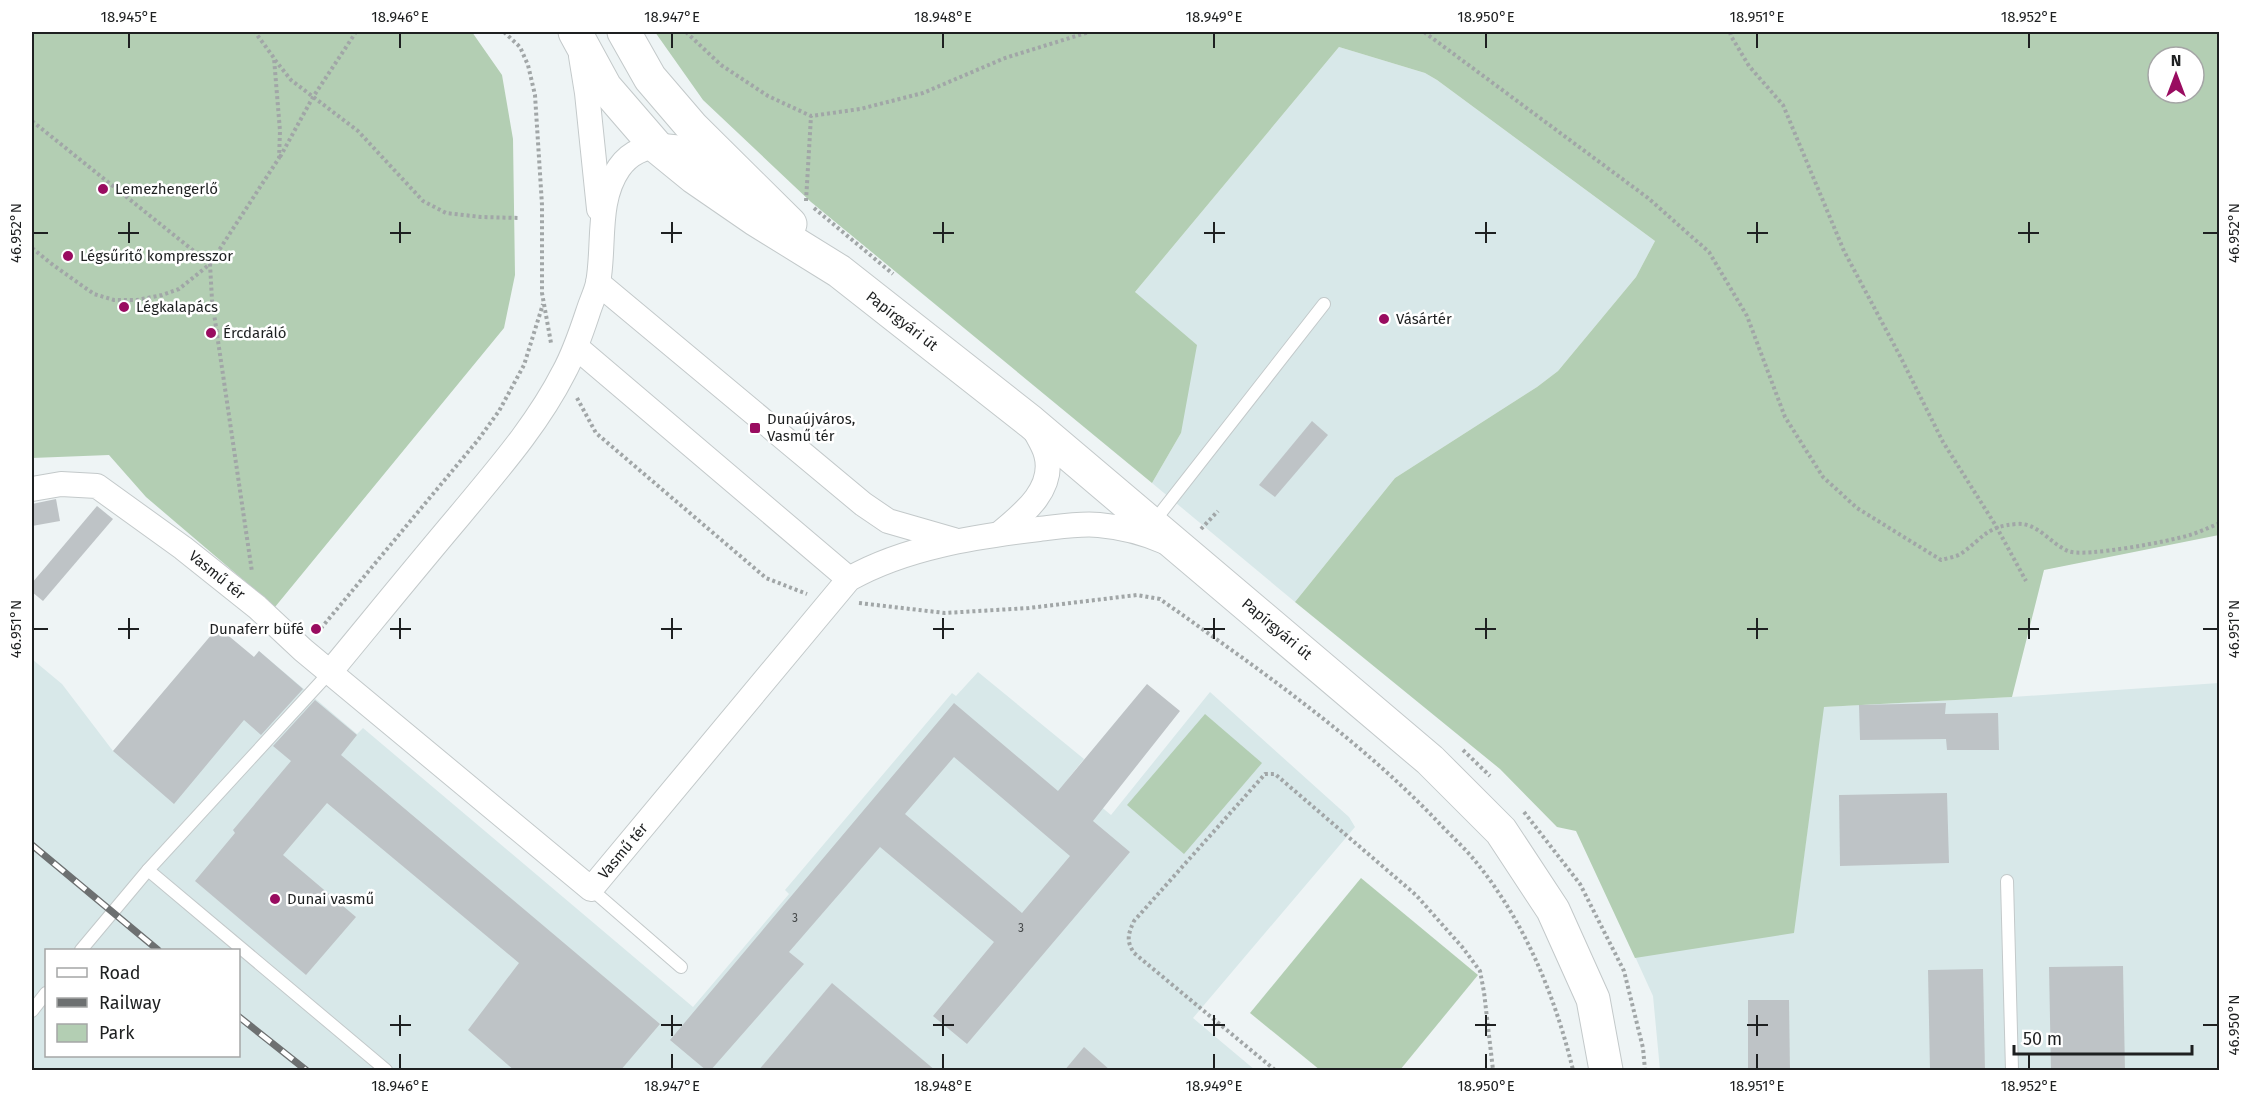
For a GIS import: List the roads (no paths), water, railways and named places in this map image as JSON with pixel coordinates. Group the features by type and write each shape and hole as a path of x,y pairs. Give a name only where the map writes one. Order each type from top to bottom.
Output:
{"street":[{"path":"574,32 605,87 656,146 703,183 838,271"},
{"path":"574,32 582,58 588,93 602,232"},
{"path":"608,32 692,127 838,271"},
{"path":"624,32 650,78"},
{"path":"330,672 522,440 564,373 576,347 598,283 608,192 619,167 637,152 656,146 681,147 708,157 757,192"},
{"name":"Papírgyári út","path":"838,271 1031,422 1160,514 1186,552 1430,760 1501,831 1552,909 1593,999 1606,1071"},
{"path":"598,283 863,504 888,522 960,541"},
{"path":"576,347 849,579"},
{"path":"999,534 1027,510 1042,490 1047,476 1047,455 1031,422"},
{"name":"Vasmű tér","path":"32,489 61,484 97,486 183,548 257,608 303,650 591,889 849,579 875,564 960,541 1075,525 1097,525 1151,536 1186,552"}],"lane":[{"path":"1160,514 1324,304"},
{"path":"83,949 148,870 330,672"},
{"path":"148,870 386,1071"},
{"path":"2007,880 2012,1071"},
{"path":"591,889 681,967"},
{"path":"32,1011 45,994"}],"railway":[{"path":"32,845 157,949"},
{"path":"240,1018 306,1070"}],"place":[{"name":"Lemezhengerlő","path":"103,189"},
{"name":"Légsűrítő kompresszor","path":"68,256"},
{"name":"Légkalapács","path":"124,307"},
{"name":"Vásártér","path":"1384,319"},
{"name":"Ércdaráló","path":"211,333"},
{"name":"Dunaújváros, Vasmű tér","path":"755,428"},
{"name":"Dunaferr büfé","path":"316,629"},
{"name":"Dunai vasmű","path":"275,899"}]}
